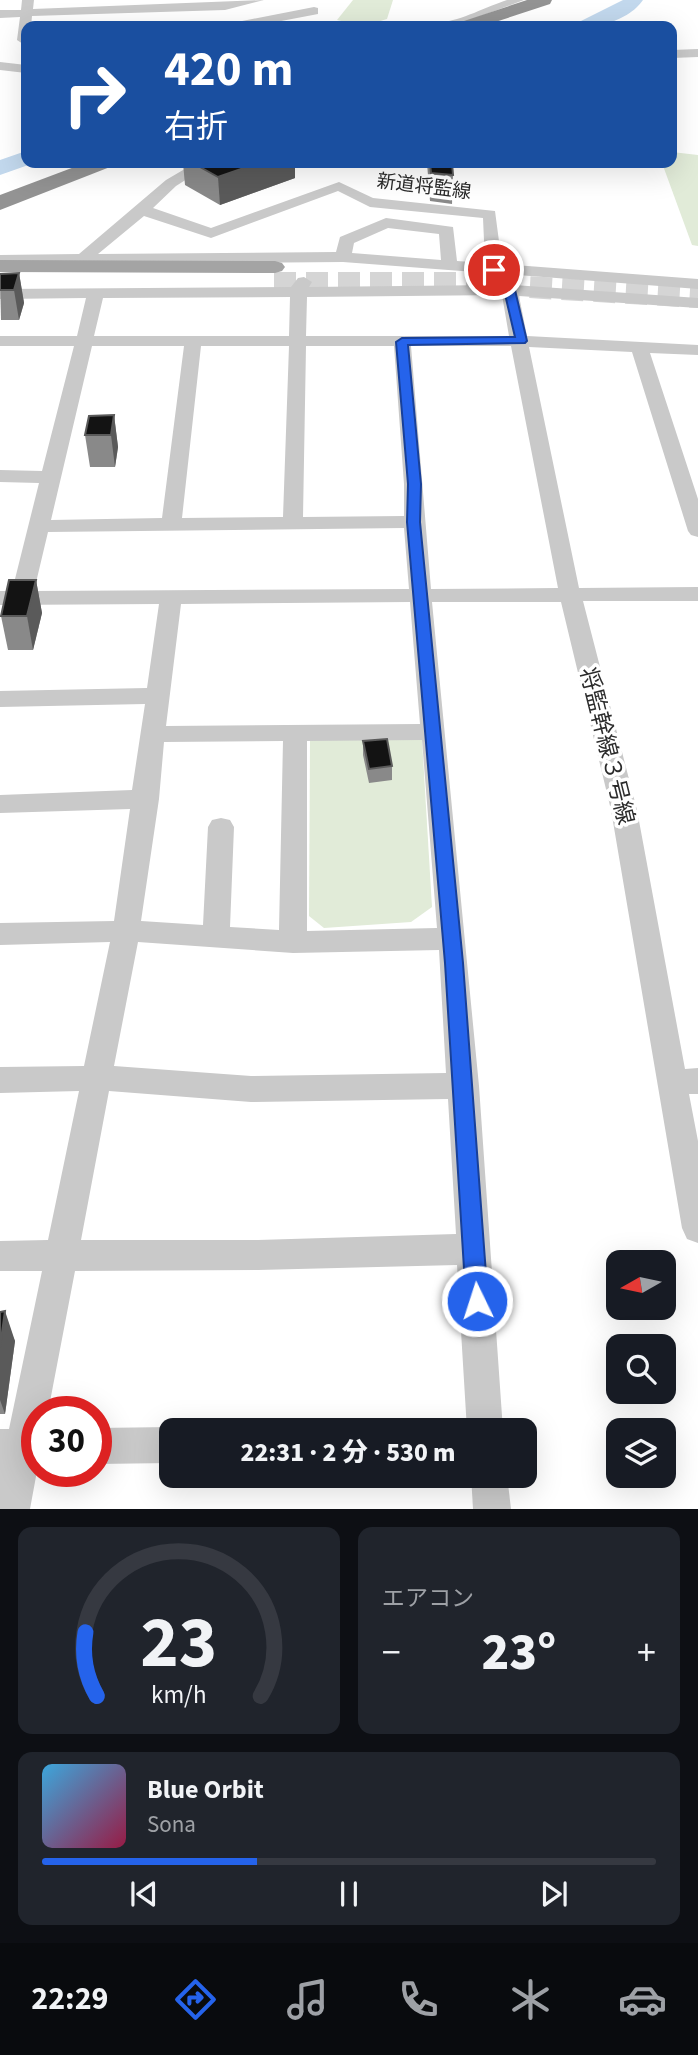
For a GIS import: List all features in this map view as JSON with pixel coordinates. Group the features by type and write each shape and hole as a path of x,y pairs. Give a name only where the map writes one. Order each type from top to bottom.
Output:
{"highway":[{"path":"482,21 544,0"},
{"path":"506,21 567,0"},
{"path":"0,190 62,168"},
{"path":"0,203 90,168"}],"main road":[{"path":"0,266 173,267 274,275"},
{"path":"0,274 274,275"},
{"path":"0,284 274,275"}],"street":[{"path":"0,14 27,7 185,4 225,6 258,0"},
{"path":"457,21 519,0"},
{"path":"262,21 314,11"},
{"path":"223,16 230,21"},
{"path":"677,54 698,53"},
{"path":"0,66 21,68"},
{"path":"83,259 171,183 196,168"},
{"name":"新道将監線","path":"142,210 211,233 339,186 370,202 490,214 494,270"},
{"path":"344,257 346,240 386,223 447,230 449,266"},
{"path":"293,523 299,286 344,257"},
{"path":"0,260 344,257 698,284"},
{"name":"将監幹線３号線","path":"494,270 509,290 521,341 570,595 624,810 685,1082 698,1228"},
{"path":"0,294 509,290 698,303"},
{"path":"96,293 39,526 11,598 698,594"},
{"path":"0,341 521,341 698,350"},
{"path":"172,525 193,341"},
{"path":"402,342 414,484 414,522 464,1086 484,1418"},
{"path":"639,346 697,521"},
{"path":"0,476 49,477"},
{"path":"39,526 414,522"},
{"path":"11,1509 20,1447 63,1255 127,931 171,598"},
{"path":"0,699 158,696"},
{"path":"153,734 433,732"},
{"path":"293,942 295,733"},
{"path":"0,804 146,799"},
{"path":"216,937 221,827"},
{"path":"0,934 127,931 293,942 452,939"},
{"path":"0,1080 99,1078 251,1089 464,1086"},
{"path":"0,1256 258,1255 474,1249"},
{"path":"112,1446 159,1445"},
{"path":"490,1488 492,1509"}],"green space":[{"path":"353,0 393,0 387,19 337,20"},
{"path":"677,153 698,155 698,246 692,245 664,168 677,168"},
{"path":"317,736 422,740 432,907 411,922 324,928 309,916 310,741"}],"building":[{"path":"202,168 244,168 218,177"},
{"path":"430,168 452,168 453,175 431,173"},
{"path":"19,273 14,290 0,290 0,274"},
{"path":"114,415 111,435 85,435 89,416"},
{"path":"9,580 36,580 27,616 1,616"},
{"path":"387,739 392,766 369,769 363,741"},
{"path":"5,1311 0,1347 0,1312"}],"waterway":[{"path":"596,21 628,6 633,0"},
{"path":"0,168 21,160"}],"tunnel":[{"path":"274,283 460,283 698,297"}],"route":[{"path":"477,1301 464,1086 414,522 414,484 402,342 521,341 509,290 494,270"}]}
